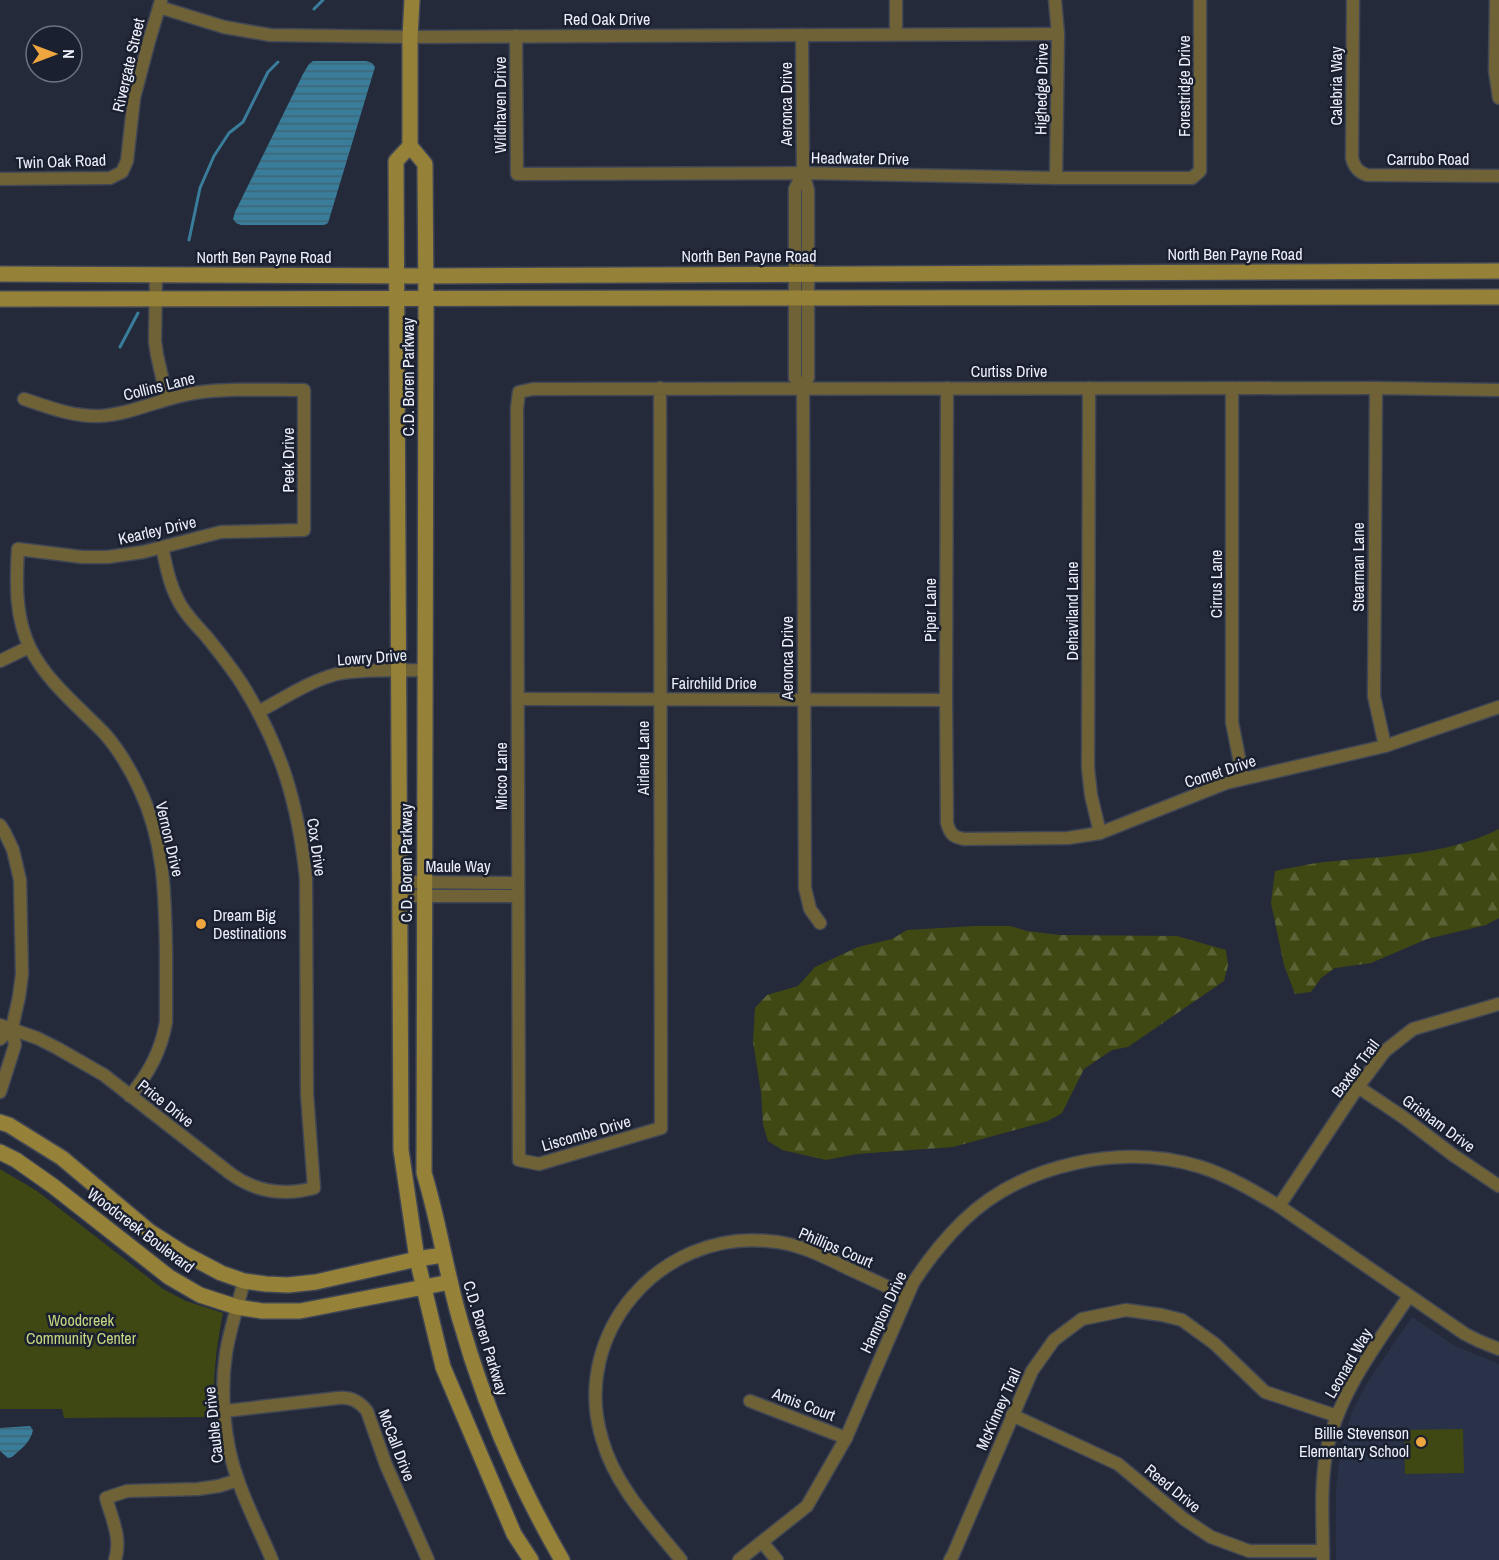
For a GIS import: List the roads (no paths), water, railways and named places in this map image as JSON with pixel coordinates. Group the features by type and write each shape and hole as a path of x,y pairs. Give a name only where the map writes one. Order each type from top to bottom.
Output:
{"street":[{"name":"C.D. Boren Parkway","path":"412,0 410,146 425,164 424,1173 460,1321 485,1401 539,1521 562,1560"},
{"path":"896,0 896,34"},
{"name":"Highedge Drive","path":"1055,0 1058,33 1056,178"},
{"name":"Forestridge Drive","path":"1200,0 1200,171"},
{"name":"Calebria Way","path":"1353,0 1352,158 1358,170"},
{"path":"1496,0 1496,82 1499,98"},
{"name":"Red Oak Drive","path":"160,4 224,27 270,35 410,37 1058,33"},
{"name":"Rivergate Street","path":"122,172 128,160 134,98 160,4"},
{"name":"Aeronca Drive","path":"802,35 802,173 808,190 795,378 802,389 805,888 810,909 820,923"},
{"name":"Wildhaven Drive","path":"516,36 517,174"},
{"name":"C.D. Boren Parkway","path":"410,146 396,161 401,1150 417,1259 443,1367 514,1534 531,1560"},
{"name":"Carrubo Road","path":"1358,170 1367,175 1499,176"},
{"name":"Headwater Drive","path":"517,174 802,173 1192,178 1200,171"},
{"name":"Twin Oak Road","path":"0,179 110,178 122,172"},
{"name":"North Ben Payne Road","path":"0,274 426,276 1499,272"},
{"path":"156,275 155,341 167,399"},
{"path":"0,298 1499,297"},
{"name":"Curtiss Drive","path":"519,392 533,389 660,388 1499,390"},
{"name":"Airlene Lane","path":"660,388 661,1128"},
{"name":"Piper Lane","path":"947,388 946,700 947,823 950,832"},
{"name":"Dehaviland Lane","path":"1089,388 1088,768 1091,795 1100,833"},
{"name":"Cirrus Lane","path":"1232,388 1232,722 1242,778"},
{"name":"Stearman Lane","path":"1376,388 1374,696 1385,746"},
{"name":"Collins Lane","path":"24,399 66,412 98,416 192,393 227,390 304,390"},
{"name":"Peek Drive","path":"304,390 304,530"},
{"name":"Micco Lane","path":"519,392 517,408 519,1160"},
{"name":"Kearley Drive","path":"18,549 108,558 221,532 304,530"},
{"name":"Cox Drive","path":"162,547 169,578 178,600 228,664 272,738 284,769 296,815 307,895 308,1102 314,1188"},
{"name":"Vernon Drive","path":"18,549 17,603 29,647 47,674 106,736 122,758 139,787 156,837 165,891 166,1022 155,1059 130,1096"},
{"path":"0,661 29,647"},
{"name":"Lowry Drive","path":"258,712 327,677 355,672 425,670"},
{"name":"Fairchild Drice","path":"518,699 946,700"},
{"name":"Comet Drive","path":"950,832 955,837 964,839 1068,838 1100,833 1210,788 1242,778 1385,746 1499,706"},
{"path":"0,825 10,841 16,859 21,892 22,974 19,997 0,1039"},
{"name":"Maule Way","path":"399,889 517,890"},
{"name":"Baxter Trail","path":"1278,1206 1384,1051 1413,1029 1499,1004"},
{"path":"0,1092 15,1045 6,1026"},
{"name":"Price Drive","path":"6,1026 46,1042 104,1075 247,1184 282,1193 314,1188"},
{"name":"Grisham Drive","path":"1358,1088 1403,1117 1499,1186"},
{"name":"Woodcreek Boulevard","path":"0,1122 9,1125 62,1158 149,1231 221,1273 244,1281 288,1285 316,1282 443,1255"},
{"name":"Liscombe Drive","path":"519,1160 539,1164 661,1128"},
{"name":"Woodcreek Boulevard","path":"0,1152 16,1160 68,1198 169,1277 200,1294 237,1307 262,1311 300,1311 450,1282"},
{"name":"Hampton Drive","path":"739,1560 807,1506 846,1438 907,1296 932,1256 963,1221 1012,1186 1069,1164 1124,1156 1163,1159 1202,1167 1235,1181 1278,1206 1465,1334 1499,1348"},
{"path":"68,1198 87,1179"},
{"name":"Phillips Court","path":"681,1560 629,1495 607,1454 598,1425 596,1395 600,1361 610,1330 634,1294 668,1266 696,1251 723,1242 754,1240 781,1242 805,1248 907,1296"},
{"name":"Cauble Drive","path":"244,1281 226,1353 225,1411 232,1461 272,1560"},
{"name":"Leonard Way","path":"1323,1556 1324,1471 1326,1453 1337,1416 1364,1364 1409,1296"},
{"name":"McKinney Trail","path":"955,1558 1032,1371 1054,1340 1082,1319 1126,1310 1182,1320 1215,1344 1264,1392 1337,1416"},
{"name":"McCall Drive","path":"225,1411 346,1397 355,1400 367,1412 386,1465 428,1560"},
{"name":"Amis Court","path":"750,1401 846,1438"},
{"name":"Reed Drive","path":"1012,1415 1118,1464 1184,1519 1211,1537 1249,1551 1323,1556"},
{"path":"116,1560 117,1534 106,1498 127,1491 198,1489 238,1480"},
{"path":"762,1542 777,1560"}],"water":[{"path":"313,61 366,61 375,67 328,223 324,225 241,225 236,223 233,219 235,212 303,74"},
{"path":"30,1426 33,1430 30,1438 12,1457 8,1458 0,1451 0,1428"}],"waterway":[{"path":"314,9 323,0"},
{"path":"189,240 200,188 214,156 229,133 243,122 268,72 278,62"},
{"path":"120,347 138,313"}],"place":[{"name":"Dream Big Destinations","path":"201,924"},
{"name":"Billie Stevenson Elementary School","path":"1421,1442"}],"park label":[{"name":"Woodcreek Community Center","path":"81,1329"}]}
